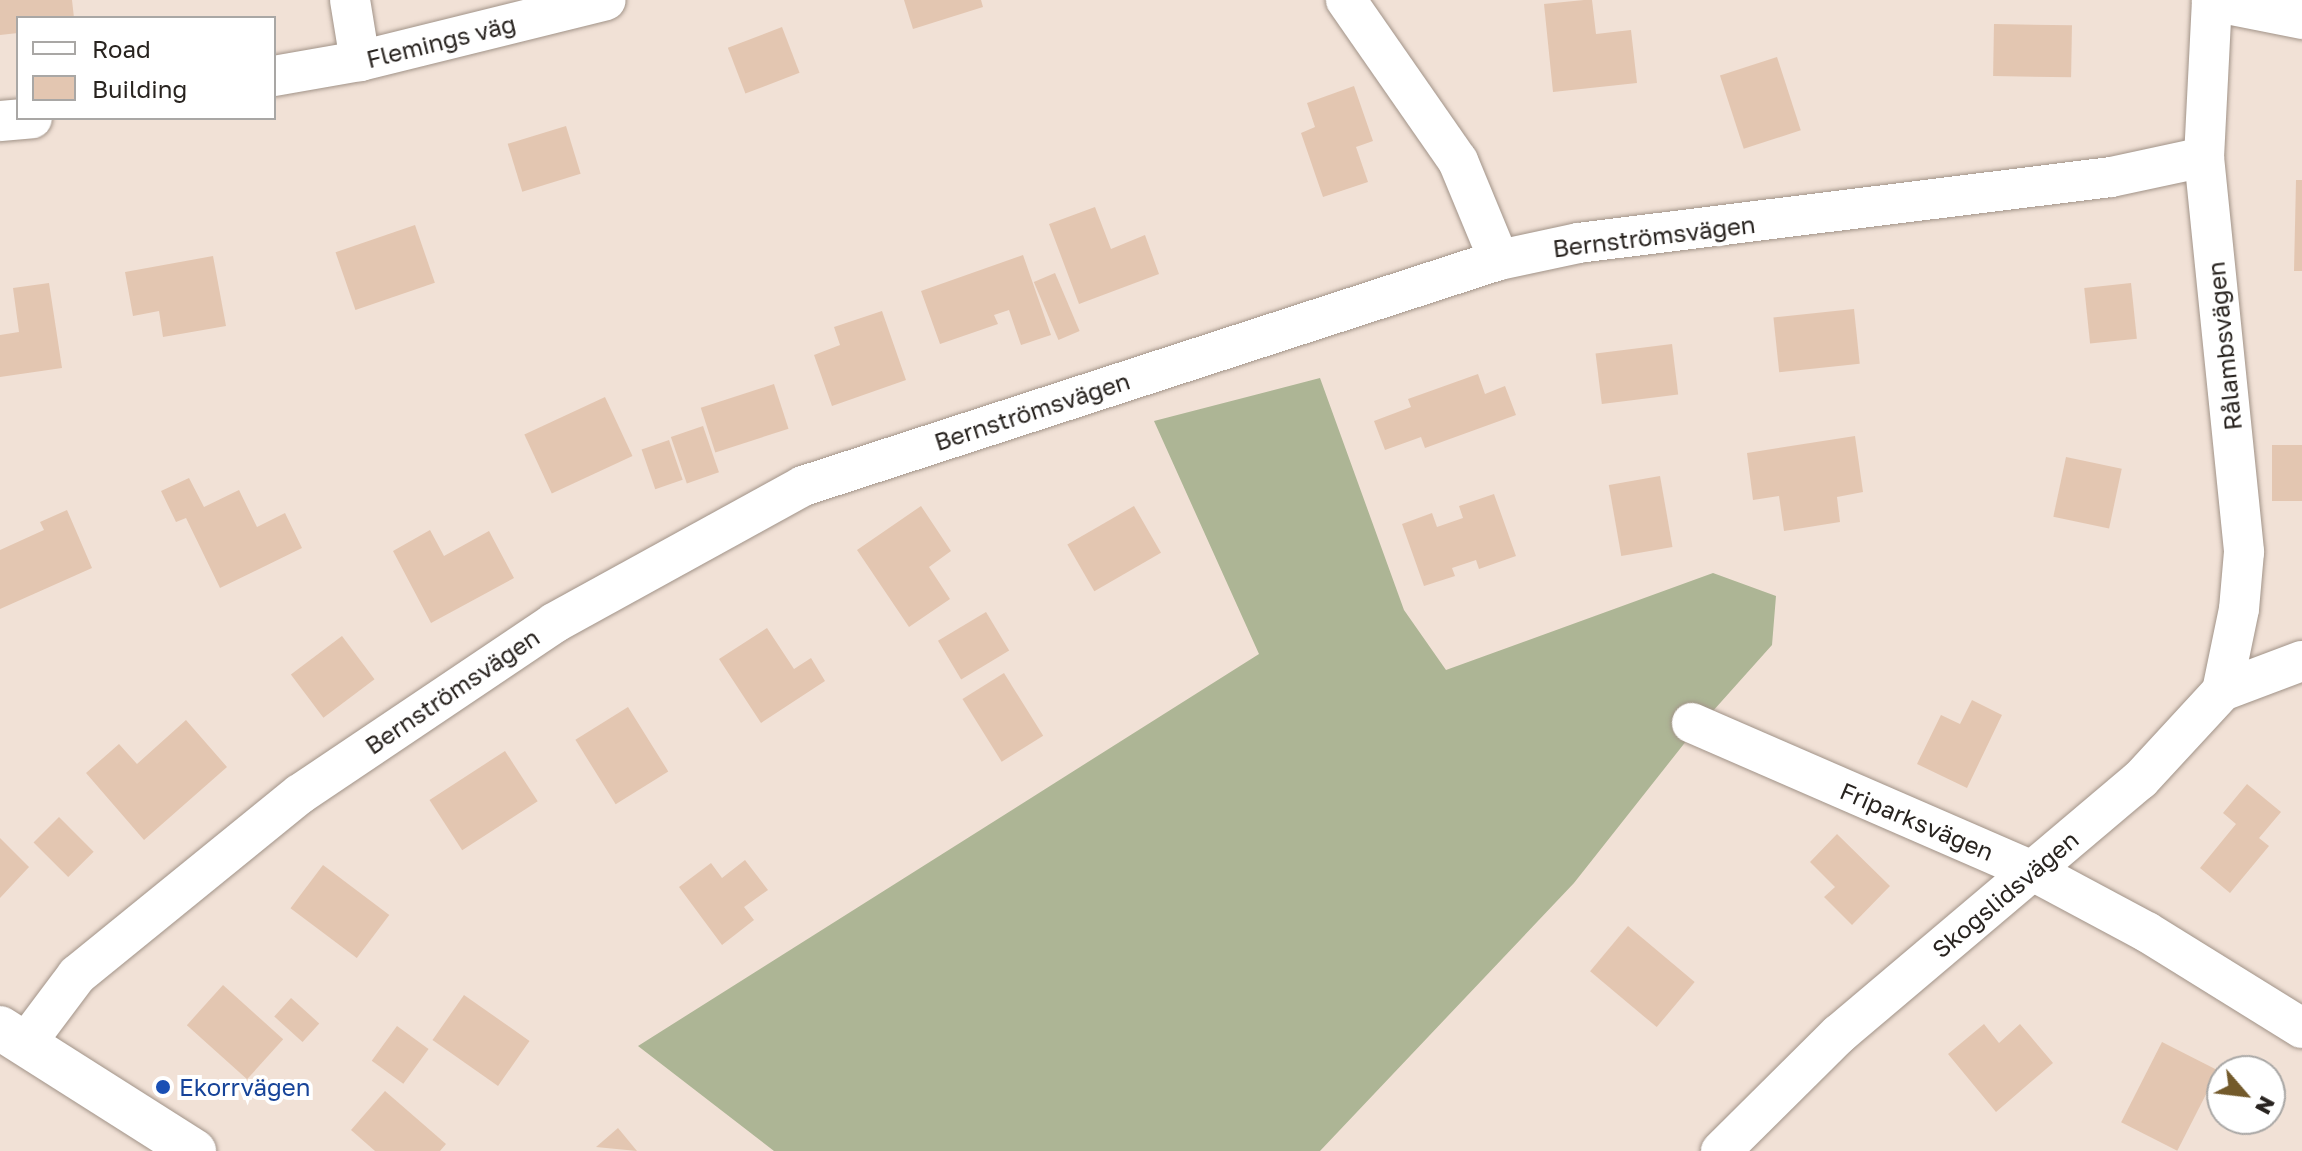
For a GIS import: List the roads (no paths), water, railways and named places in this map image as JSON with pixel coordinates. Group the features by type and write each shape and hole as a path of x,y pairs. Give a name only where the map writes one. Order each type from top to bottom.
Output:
{"street":[{"path":"350,0 360,61"},
{"name":"Flemings väg","path":"276,76 360,61 606,0"},
{"path":"1346,0 1458,161 1499,260"},
{"path":"2212,1 2302,19"},
{"name":"Rålambsvägen","path":"2212,1 2204,157 2244,552 2239,609 2222,691"},
{"name":"Bernströmsvägen","path":"13,1035 88,964 300,794 554,623 803,486 1499,260 1578,243 2111,177 2204,157"},
{"name":"Skogslidsvägen","path":"1721,1151 1839,1034 2140,780 2222,691 2302,661"},
{"name":"Friparksvägen","path":"1692,723 2033,871 2147,932 2302,1028"},
{"path":"13,1035 194,1151"}],"place":[{"name":"Ekorrvägen","path":"163,1087"}]}
